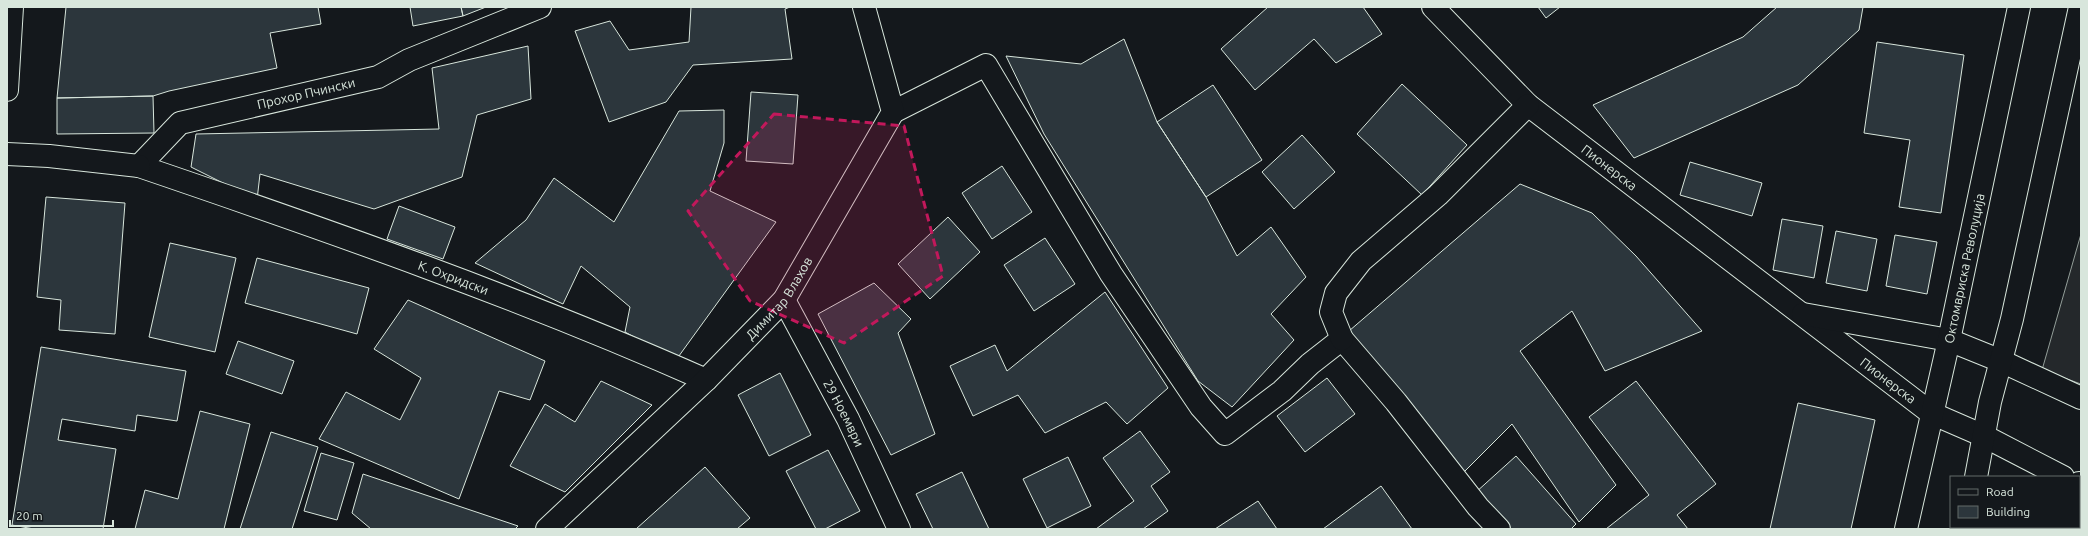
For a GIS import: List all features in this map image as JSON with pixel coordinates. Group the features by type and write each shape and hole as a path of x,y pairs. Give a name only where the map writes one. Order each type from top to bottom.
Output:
{"street":[{"path":"7,90 12,7"},
{"name":"Прохор Пчински","path":"139,166 180,123 378,77 409,60 540,7"},
{"path":"864,7 893,112 986,65 1111,274 1201,407 1225,434 1282,391 1310,364 1342,339"},
{"name":"Пионерска","path":"1433,7 1528,105 1931,413 1984,436 2061,476"},
{"name":"Октомвриска Револуција","path":"1906,529 1931,413 1949,340 2019,7"},
{"path":"1976,476 2080,7"},
{"path":"1499,529 1478,507 1396,402 1342,339 1331,312 1336,293 1361,262 1438,195 1528,105"},
{"name":"Димитар Влахов","path":"547,529 706,380 784,300 893,112"},
{"path":"7,154 49,156 139,166"},
{"name":"К. Охридски","path":"139,166 454,277 617,340 706,380"},
{"name":"29 Ноември","path":"784,300 848,419 899,529"},
{"name":"Пионерска","path":"1800,313 1949,340 2001,361 2081,398"}],"highlighted area":[{"path":"774,114 904,126 943,276 844,343 750,301 688,211"}],"shaded area":[{"path":"2081,234 2081,384 2042,370"}],"building":[{"path":"66,7 318,7 321,24 270,33 277,68 169,91 153,96 57,98"},
{"path":"410,7 461,7 463,16 413,26"},
{"path":"461,7 486,7 463,16"},
{"path":"691,7 790,7 785,9 792,59 693,65 666,102 609,122 575,31 610,21 629,50 689,42"},
{"path":"1268,7 1363,7 1382,34 1336,63 1314,39 1255,90 1221,49"},
{"path":"1538,7 1560,7 1546,18"},
{"path":"1777,7 1863,7 1859,30 1798,85 1634,158 1593,105 1743,37"},
{"path":"1124,39 1157,122 1206,197 1237,256 1271,227 1306,277 1271,314 1294,340 1232,407 1198,381 1044,134 1006,56 1081,64"},
{"path":"1877,42 1964,55 1941,213 1899,207 1910,140 1864,133"},
{"path":"528,46 531,99 477,115 462,177 374,209 260,174 257,200 191,167 196,134 439,129 432,68"},
{"path":"1402,84 1467,145 1422,195 1357,134"},
{"path":"1213,85 1262,160 1206,197 1157,122"},
{"path":"751,92 798,95 793,164 746,161"},
{"path":"153,96 154,133 57,134 57,98"},
{"path":"724,110 724,143 710,191 776,222 676,360 625,332 630,307 581,266 563,304 475,263 526,220 554,178 614,222 679,111"},
{"path":"1302,135 1335,172 1294,209 1262,172"},
{"path":"1690,162 1762,183 1752,216 1680,195"},
{"path":"1002,166 1032,212 992,239 962,193"},
{"path":"1520,184 1592,213 1636,256 1702,331 1605,371 1572,311 1520,351 1616,485 1579,522 1512,424 1463,473 1349,331"},
{"path":"46,197 125,203 115,334 59,330 61,300 37,297"},
{"path":"399,206 455,227 443,259 387,239"},
{"path":"948,217 980,252 930,299 898,264"},
{"path":"1782,219 1823,226 1814,278 1773,270"},
{"path":"1836,231 1877,239 1867,291 1826,283"},
{"path":"1895,235 1937,242 1927,294 1886,286"},
{"path":"1045,238 1075,284 1034,311 1004,265"},
{"path":"170,243 236,258 215,352 149,337"},
{"path":"257,258 369,288 357,334 245,303"},
{"path":"874,283 911,319 898,333 935,434 891,455 818,314"},
{"path":"1105,292 1168,388 1127,424 1106,402 1045,433 1018,395 973,416 950,366 995,345 1007,371"},
{"path":"408,300 545,361 530,400 499,391 459,499 319,439 346,392 400,420 421,378 374,349"},
{"path":"238,341 294,361 282,394 226,374"},
{"path":"41,347 186,371 177,421 137,415 135,431 62,419 58,440 116,449 103,529 34,529 12,525"},
{"path":"780,373 811,435 769,456 738,395"},
{"path":"1327,378 1355,414 1305,452 1277,416"},
{"path":"601,381 652,405 565,492 510,466 545,404 575,422"},
{"path":"1636,381 1716,484 1677,515 1688,529 1606,529 1649,495 1589,417"},
{"path":"1798,403 1875,420 1851,529 1770,529"},
{"path":"200,411 250,424 224,529 135,529 145,490 178,499"},
{"path":"1140,431 1170,472 1151,486 1168,511 1143,529 1096,529 1134,501 1103,458"},
{"path":"271,432 318,447 292,529 240,529"},
{"path":"828,450 860,511 825,529 816,529 786,471"},
{"path":"321,453 354,463 337,520 304,511"},
{"path":"1516,456 1576,524 1571,529 1507,529 1475,493"},
{"path":"1068,457 1091,506 1047,528 1023,479"},
{"path":"705,467 750,518 737,529 636,529"},
{"path":"962,472 989,529 933,529 916,494"},
{"path":"363,474 518,526 515,529 371,529 352,513"},
{"path":"1381,486 1412,529 1323,529"},
{"path":"1258,501 1277,529 1215,529"}]}
